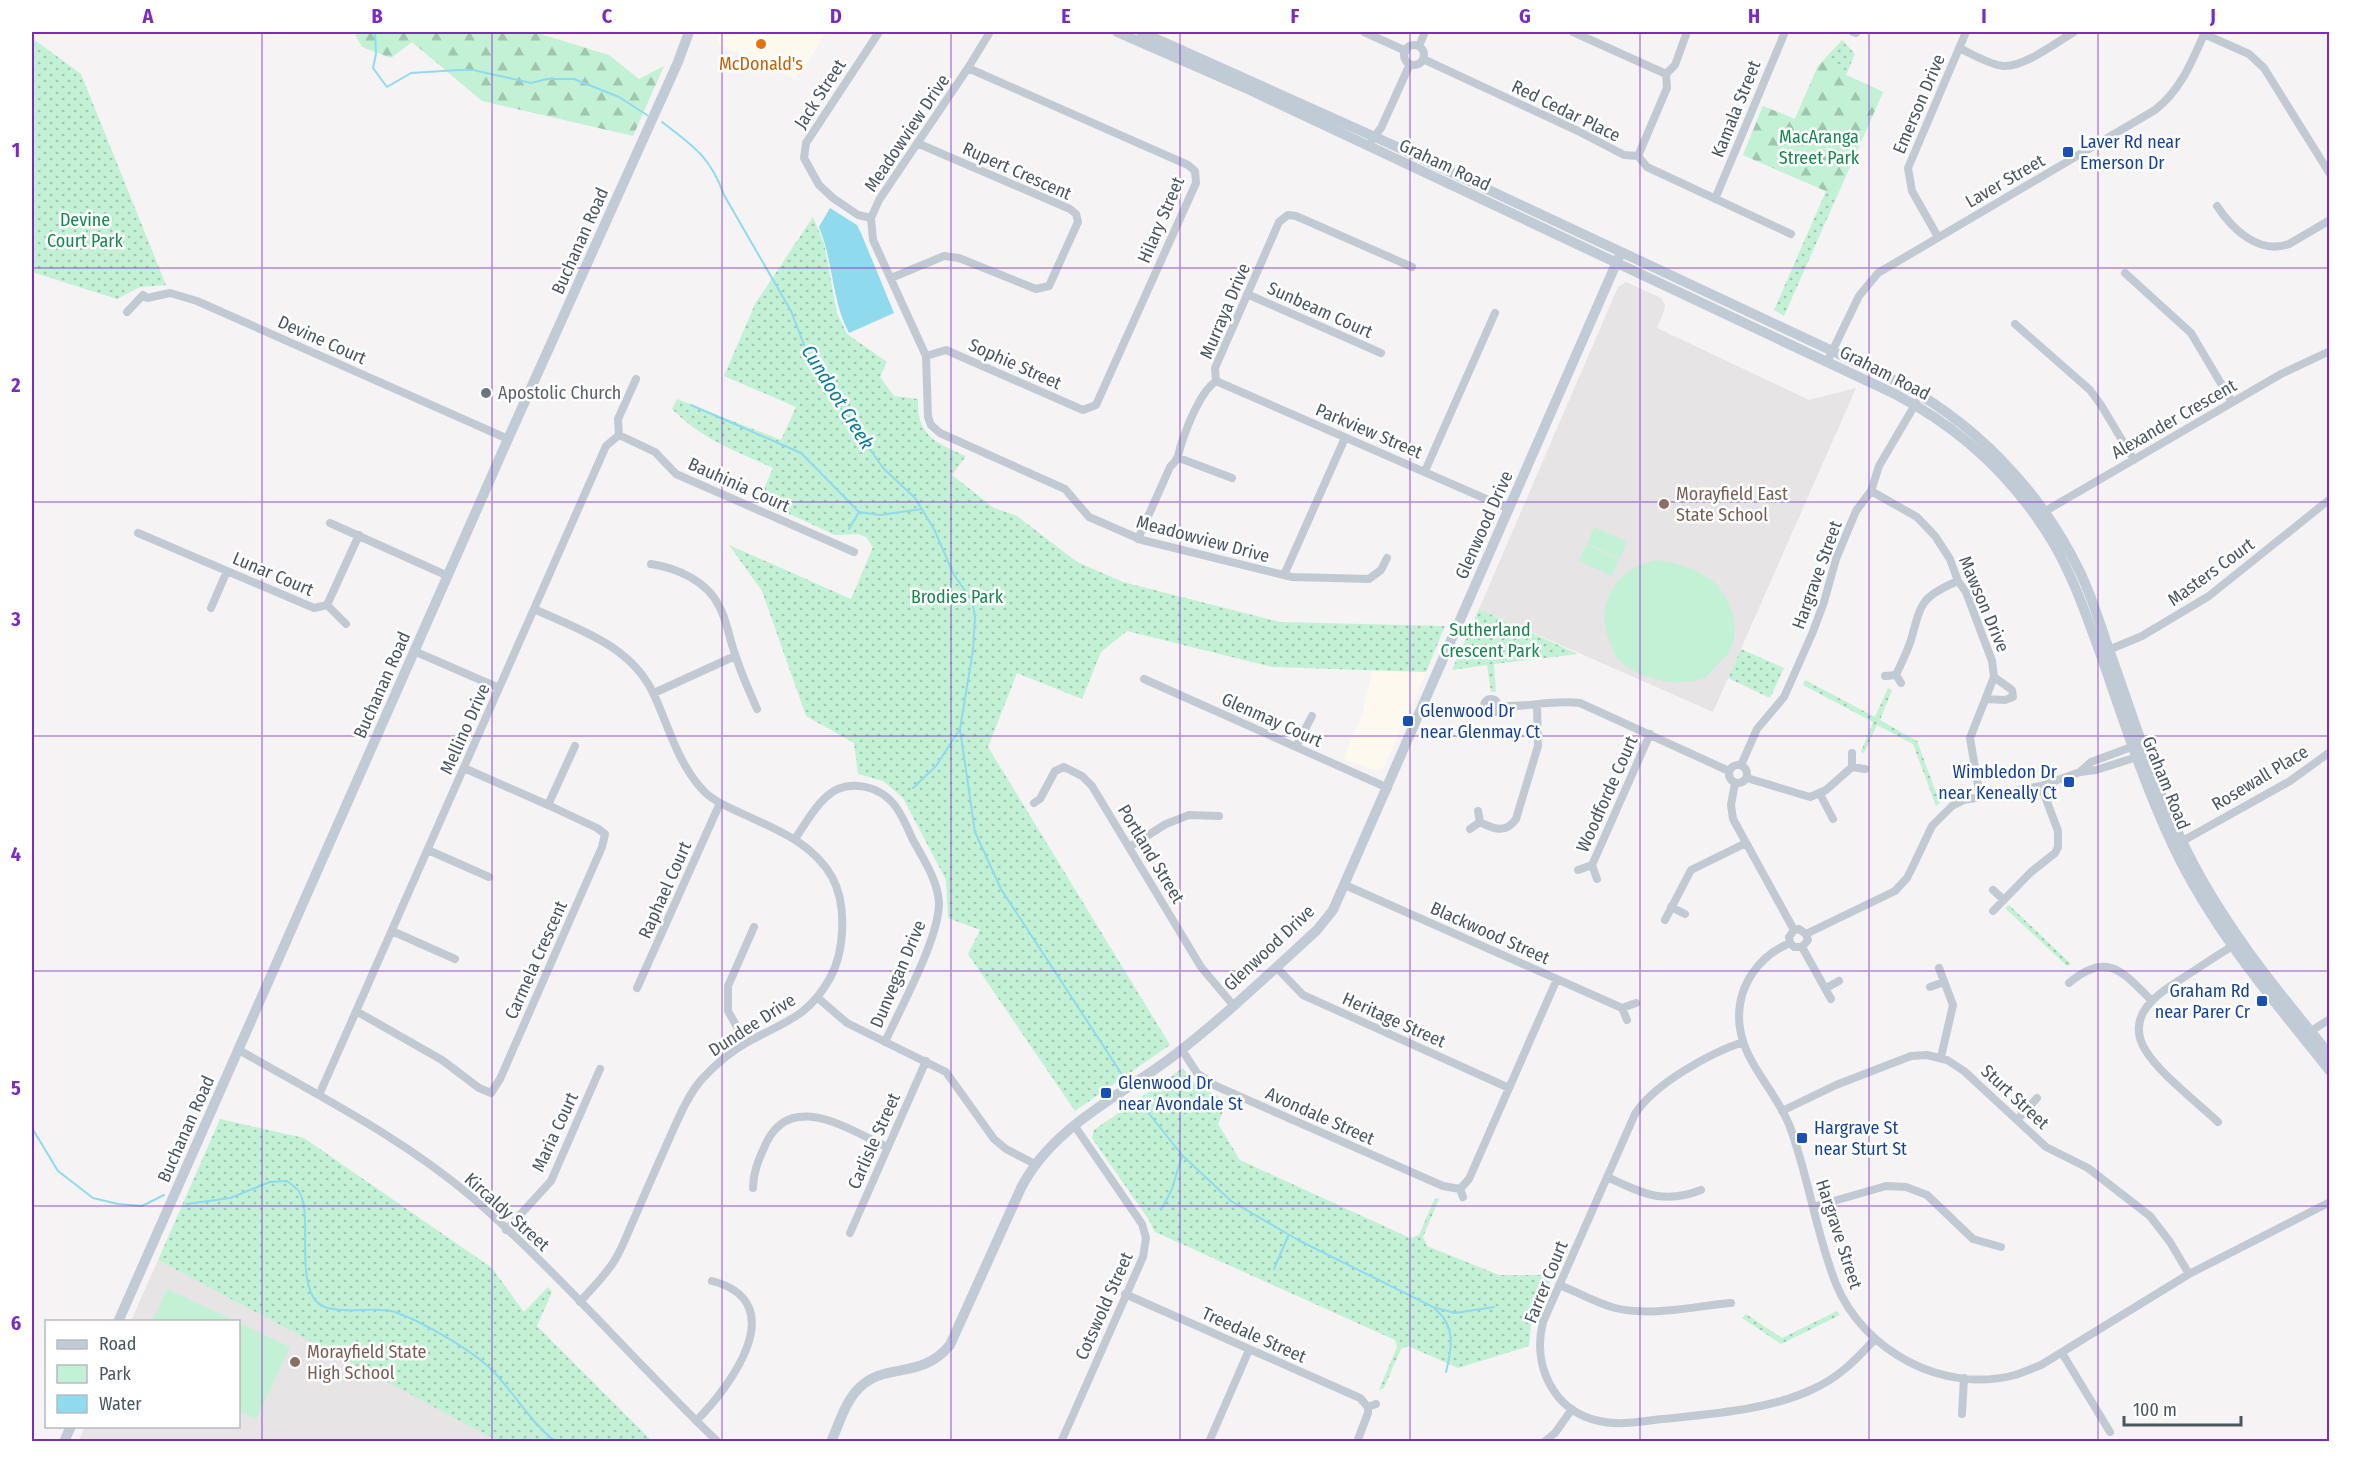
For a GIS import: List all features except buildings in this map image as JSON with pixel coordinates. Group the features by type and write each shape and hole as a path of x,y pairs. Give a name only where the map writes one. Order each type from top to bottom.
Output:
{"main road":[{"name":"Buchanan Road","path":"119,1320 508,439 678,62 689,32"},
{"name":"Buchanan Road","path":"678,62 695,32"},
{"name":"Graham Road","path":"1117,32 1250,90 1827,362 1918,400"},
{"name":"Graham Road","path":"1141,32 1375,137 1832,351 1918,400 1977,450 2041,514 2104,652 2193,885 2306,1034 2330,1071"},
{"name":"Glenwood Drive","path":"831,1442 851,1398 863,1384 883,1374 928,1364 950,1345 1017,1196 1035,1164 1049,1148 1074,1125 1182,1050 1323,924 1333,910 1621,251"},
{"name":"Graham Road","path":"2306,1034 2330,1055"},
{"path":"64,1442 70,1428"}],"street":[{"name":"Jack Street","path":"871,218 858,215 833,198 819,185 804,158 806,143 879,32"},
{"name":"Meadowview Drive","path":"990,32 879,200 871,218 873,240 926,356 928,417 931,425 940,433 1065,489 1089,517 1138,539 1284,575 1369,579 1382,570 1388,558"},
{"path":"1364,32 1406,51"},
{"path":"1419,46 1425,32"},
{"path":"1573,32 1666,74"},
{"path":"1638,156 1667,88 1666,74 1676,62 1687,32"},
{"name":"Kamala Street","path":"1715,199 1785,32"},
{"name":"Emerson Drive","path":"1938,237 1912,191 1908,168 1966,32"},
{"name":"Emerson Drive","path":"1959,48 1994,64 2010,66 2020,63 2074,32"},
{"path":"2205,33 2249,54 2264,68 2330,174"},
{"name":"Laver Street","path":"1827,362 1859,296 1868,283 1884,269 2155,110 2168,100 2183,80 2205,33"},
{"path":"1413,46 1419,46 1424,53 1423,59 1416,65 1410,64 1405,57 1406,51 1413,46"},
{"name":"Red Cedar Place","path":"1423,59 1578,131 1623,155 1638,156 1647,167 1791,234"},
{"path":"1366,146 1375,137 1410,64"},
{"name":"Hilary Street","path":"968,68 1188,165 1195,171 1196,183 1096,405 1091,407"},
{"name":"Rupert Crescent","path":"891,278 944,256 959,258 1036,289 1049,286 1078,222 1076,214 1070,209 917,143"},
{"path":"2217,206 2230,224 2254,242 2267,246 2289,244 2330,220"},
{"name":"Murraya Drive","path":"1138,539 1170,467 1179,458 1181,444 1206,388 1216,381 1215,368 1279,222 1288,215 1296,216 1412,267"},
{"path":"2125,273 2191,333 2232,402"},
{"name":"Devine Court","path":"127,312 143,295 147,298 170,293 197,301 508,439"},
{"name":"Sunbeam Court","path":"1247,294 1380,353"},
{"path":"1425,471 1495,313"},
{"path":"2015,324 2090,390 2134,460"},
{"name":"Sophie Street","path":"926,356 946,350 1083,410 1091,407"},
{"name":"Alexander Crescent","path":"2041,514 2232,402 2293,368 2330,351"},
{"path":"620,435 618,419 636,379"},
{"name":"Parkview Street","path":"1216,381 1509,509"},
{"name":"Hargrave Street","path":"1741,765 1757,729 1784,697 1812,634 1836,559 1856,511 1871,490 1879,466 1918,400"},
{"name":"Bauhinia Court","path":"620,435 654,452 676,474 854,552"},
{"name":"Mellino Drive","path":"319,1095 606,446 620,435"},
{"path":"1284,575 1345,438"},
{"path":"1179,458 1232,478"},
{"name":"Mawson Drive","path":"1871,490 1905,508 1927,526 1950,559 1989,650 1994,666 1994,677 1970,738 1980,797"},
{"name":"Masters Court","path":"2104,652 2142,636 2209,596 2330,499"},
{"path":"330,523 448,576"},
{"name":"Lunar Court","path":"138,533 314,608 327,605 359,535"},
{"path":"651,564 692,578 706,589 719,605 735,656 757,710"},
{"path":"211,608 227,571"},
{"path":"1896,675 1911,639 1915,618 1924,602 1936,591 1958,581"},
{"path":"327,605 346,624"},
{"name":"Dundee Drive","path":"534,609 603,640 626,657 643,675 654,693 688,773 704,791 720,803 795,839 817,856 832,877 842,910 843,930 835,964 832,975 818,998 791,1021 746,1043 722,1059 700,1081 683,1107 616,1259 580,1302"},
{"path":"414,651 499,688"},
{"path":"654,693 735,656"},
{"path":"1885,676 1896,675"},
{"path":"1896,675 1902,683"},
{"path":"1986,699 2008,700 2013,697 2012,690 1994,677"},
{"name":"Glenmay Court","path":"1144,680 1388,788"},
{"path":"1498,706 1580,703 1729,771"},
{"path":"1480,822 1501,829 1510,826 1516,819 1538,746 1537,705"},
{"path":"1296,747 1312,716"},
{"name":"Woodforde Court","path":"1578,870 1592,865 1650,734"},
{"path":"548,805 575,746"},
{"path":"1806,933 1895,891 1907,878 1938,817 1960,801 2041,786 2080,772 2096,770 2140,750"},
{"name":"Rosewall Place","path":"2178,844 2290,781 2330,752"},
{"path":"1852,753 1852,767"},
{"path":"1747,778 1747,772 1741,765 1733,766 1729,771 1729,777 1734,783 1731,811 1794,930"},
{"name":"Portland Street","path":"1034,803 1040,799 1055,771 1064,767 1082,776 1092,786 1201,967 1233,1005"},
{"path":"1747,778 1804,796 1820,794 1852,767 1865,769"},
{"name":"Carmela Crescent","path":"356,1011 442,1060 479,1088 491,1093 500,1079 602,847 604,834 597,828 464,768"},
{"path":"1734,783 1740,783 1747,778"},
{"name":"Dunvegan Drive","path":"795,839 825,797 842,788 862,785 875,790 896,807 935,882 939,903 932,939 885,1042"},
{"path":"1993,911 2031,872 2055,853 2058,847 2059,836 2041,786"},
{"path":"1820,794 1833,819"},
{"name":"Raphael Court","path":"637,988 720,803"},
{"path":"1478,811 1480,822"},
{"path":"1129,847 1166,824 1189,814 1220,816"},
{"path":"1470,828 1480,822"},
{"path":"1665,920 1691,870 1746,843"},
{"path":"428,850 489,877"},
{"name":"Woodforde Court","path":"1592,865 1598,879"},
{"name":"Blackwood Street","path":"1345,885 1622,1008"},
{"path":"1993,890 2004,900"},
{"path":"1671,907 1685,914"},
{"path":"746,1043 728,1011 728,986 754,927"},
{"path":"1794,930 1802,930 1806,933"},
{"path":"1794,930 1789,937 1794,947 1802,947 1807,943 1806,933"},
{"path":"392,931 455,959"},
{"name":"Hargrave Street","path":"1790,943 1766,956 1747,983 1739,1016 1743,1042 1791,1129 1837,1285 1848,1308 1890,1351 1916,1366 1938,1374 1964,1378 1990,1378 2015,1375 2041,1365 2189,1274 2330,1202"},
{"path":"2218,1122 2145,1051 2140,1028 2143,1013 2151,1000 2236,944"},
{"path":"1802,947 1832,999"},
{"name":"Heritage Street","path":"1276,967 1303,996 1509,1088"},
{"path":"2069,982 2090,968 2109,967 2124,975 2151,1000"},
{"path":"1939,968 1952,1001 1953,1010 1941,1058"},
{"name":"Avondale Street","path":"1182,1050 1197,1073 1216,1086 1461,1193 1557,979"},
{"path":"1826,988 1839,981"},
{"path":"1930,987 1944,982"},
{"path":"818,998 847,1023 946,1072 994,1138 1006,1149 1035,1164"},
{"path":"1627,1020 1622,1008 1636,1004"},
{"path":"2306,1034 2330,1019"},
{"name":"Farrer Court","path":"1743,1042 1716,1052 1645,1101 1635,1114 1543,1322 1539,1347 1540,1360 1549,1384 1572,1409 1598,1421 1619,1422 1706,1414 1785,1400 1812,1390 1840,1373 1875,1338"},
{"name":"Kircaldy Street","path":"239,1050 406,1147 472,1198 580,1302 718,1442"},
{"name":"Sturt Street","path":"1782,1111 1836,1085 1911,1056 1927,1055 1941,1058 1964,1071 2046,1147 2088,1168 2150,1216 2170,1242 2189,1274"},
{"name":"Carlisle Street","path":"850,1233 926,1061"},
{"name":"Maria Court","path":"506,1230 551,1181 600,1069"},
{"path":"2017,1120 2037,1098"},
{"path":"753,1188 753,1172 769,1136 782,1123 803,1114 825,1119 887,1147"},
{"name":"Cotswold Street","path":"1060,1442 1144,1251 1144,1228 1074,1125"},
{"path":"1607,1178 1661,1198 1680,1197 1701,1190"},
{"path":"1813,1207 1886,1186 1906,1187 1927,1196 1973,1239 2001,1247"},
{"path":"696,1420 716,1401 733,1377 753,1333 752,1313 743,1296 727,1285 712,1281"},
{"path":"1559,1285 1625,1310 1654,1310 1731,1303"},
{"name":"Treedale Street","path":"1125,1294 1360,1398 1372,1406 1357,1442"},
{"path":"1209,1442 1250,1350"},
{"path":"2062,1353 2110,1432"},
{"path":"1962,1414 1964,1378"},
{"path":"1544,1442 1555,1433 1572,1409"}],"shaded area":[{"path":"720,32 827,32 796,79 717,44"},
{"name":"Morayfield East State School","path":"1626,282 1661,298 1665,305 1657,328 1809,400 1856,388 1713,712 1479,609 1618,287"},
{"path":"1372,670 1426,672 1384,767 1378,771 1343,759 1362,715"},
{"name":"Morayfield State High School","path":"158,1260 498,1441 78,1442 85,1428 240,1428 240,1320 131,1320"}],"green space":[{"path":"354,32 534,32 609,55 639,79 664,66 633,136 482,101 412,42 391,58 362,47"},
{"name":"Devine Court Park","path":"32,38 81,74 166,285 140,287 117,299 32,272"},
{"name":"MacAranga Street Park","path":"1842,40 1855,54 1846,75 1883,92 1784,316 1774,310 1826,191 1743,155 1763,106 1795,119 1818,66"},
{"name":"MacAranga Street Park","path":"1824,60 1847,71 1846,75 1883,92 1837,196 1743,155 1763,106 1795,119 1818,66"},
{"name":"Brodies Park","path":"813,217 824,243 837,313 847,334 887,362 880,377 894,396 918,399 921,422 930,436 946,447 966,456 952,475 994,508 1017,516 1077,562 1123,582 1280,622 1445,626 1426,672 1272,667 1127,631 1101,652 1082,699 1017,673 988,747 1170,1045 1075,1111 968,954 980,930 948,918 946,880 903,798 883,781 858,774 854,743 806,716 762,591 729,545 851,599 873,547 866,537 858,534 835,535 759,500 773,468 707,437 672,409 677,399 781,440 796,407 724,376 755,304"},
{"path":"1594,527 1627,542 1620,558 1587,544"},
{"path":"1586,545 1619,559 1612,576 1579,561"},
{"path":"1657,560 1690,568 1708,578 1723,592 1732,611 1735,632 1729,652 1704,678 1683,682 1658,680 1635,672 1626,666 1613,651 1606,631 1607,600 1612,590 1626,574 1635,567"},
{"name":"Sutherland Crescent Park","path":"1479,609 1578,654 1494,664 1496,692 1491,692 1487,665 1452,670"},
{"path":"1741,649 1784,668 1770,698 1728,678"},
{"path":"1805,680 1875,717 1888,688 1892,690 1880,720 1917,741 1940,803 1936,806 1913,744 1877,725 1864,753 1861,752 1873,722 1803,685"},
{"path":"2009,905 2071,964 2067,966 2005,908"},
{"path":"1183,1068 1195,1084 1227,1101 1218,1124 1240,1160 1410,1238 1419,1235 1435,1198 1439,1199 1423,1237 1427,1246 1499,1275 1553,1275 1531,1326 1529,1346 1458,1368 1408,1346 1401,1349 1384,1388 1379,1390 1397,1347 1395,1340 1155,1232 1092,1138 1094,1130"},
{"path":"220,1119 304,1138 492,1268 524,1312 548,1287 552,1292 537,1326 652,1441 498,1441 158,1260"},
{"path":"167,1289 233,1320 152,1320"},
{"path":"1837,1311 1840,1315 1781,1344 1742,1318 1746,1314 1782,1338"},
{"path":"240,1323 290,1347 256,1419 240,1411"}],"water":[{"path":"830,208 857,225 894,313 849,333 839,307 819,227"}],"waterway":[{"name":"Cundoot Creek","path":"375,32 376,54 373,68 387,87 411,73 459,70 473,70 531,83 547,79 574,79 619,97 647,115"},
{"name":"Cundoot Creek","path":"662,122 692,145 713,171 724,195 791,311 806,350 837,402 883,468 915,498 934,529 954,575 972,600 975,617 973,650 960,729 975,832 1001,889 1121,1073"},
{"path":"691,405 801,453 859,512 880,515 922,509"},
{"path":"849,529 859,512"},
{"path":"913,788 936,766 960,729"},
{"path":"1139,1101 1182,1155 1231,1201 1298,1240 1433,1307 1455,1313 1494,1307"},
{"path":"32,1128 58,1171 93,1198 118,1204 142,1206 164,1195"},
{"path":"1161,1210 1172,1189 1182,1155"},
{"path":"187,1204 230,1198 270,1182 287,1181 298,1190 303,1199 307,1276 310,1290 316,1301 331,1309 395,1312 447,1337 493,1371 530,1417 556,1442"},
{"path":"1274,1269 1288,1236"},
{"path":"1435,1309 1446,1323 1451,1338 1446,1372"}],"place":[{"name":"McDonald's","path":"761,44"},
{"name":"Laver Rd near Emerson Dr","path":"2068,152"},
{"name":"Apostolic Church","path":"486,393"},
{"name":"Morayfield East State School","path":"1664,504"},
{"name":"Glenwood Dr near Glenmay Ct","path":"1408,721"},
{"name":"Wimbledon Dr near Keneally Ct","path":"2069,782"},
{"name":"Graham Rd near Parer Cr","path":"2262,1001"},
{"name":"Glenwood Dr near Avondale St","path":"1106,1093"},
{"name":"Hargrave St near Sturt St","path":"1802,1138"},
{"name":"Morayfield State High School","path":"295,1362"}]}
